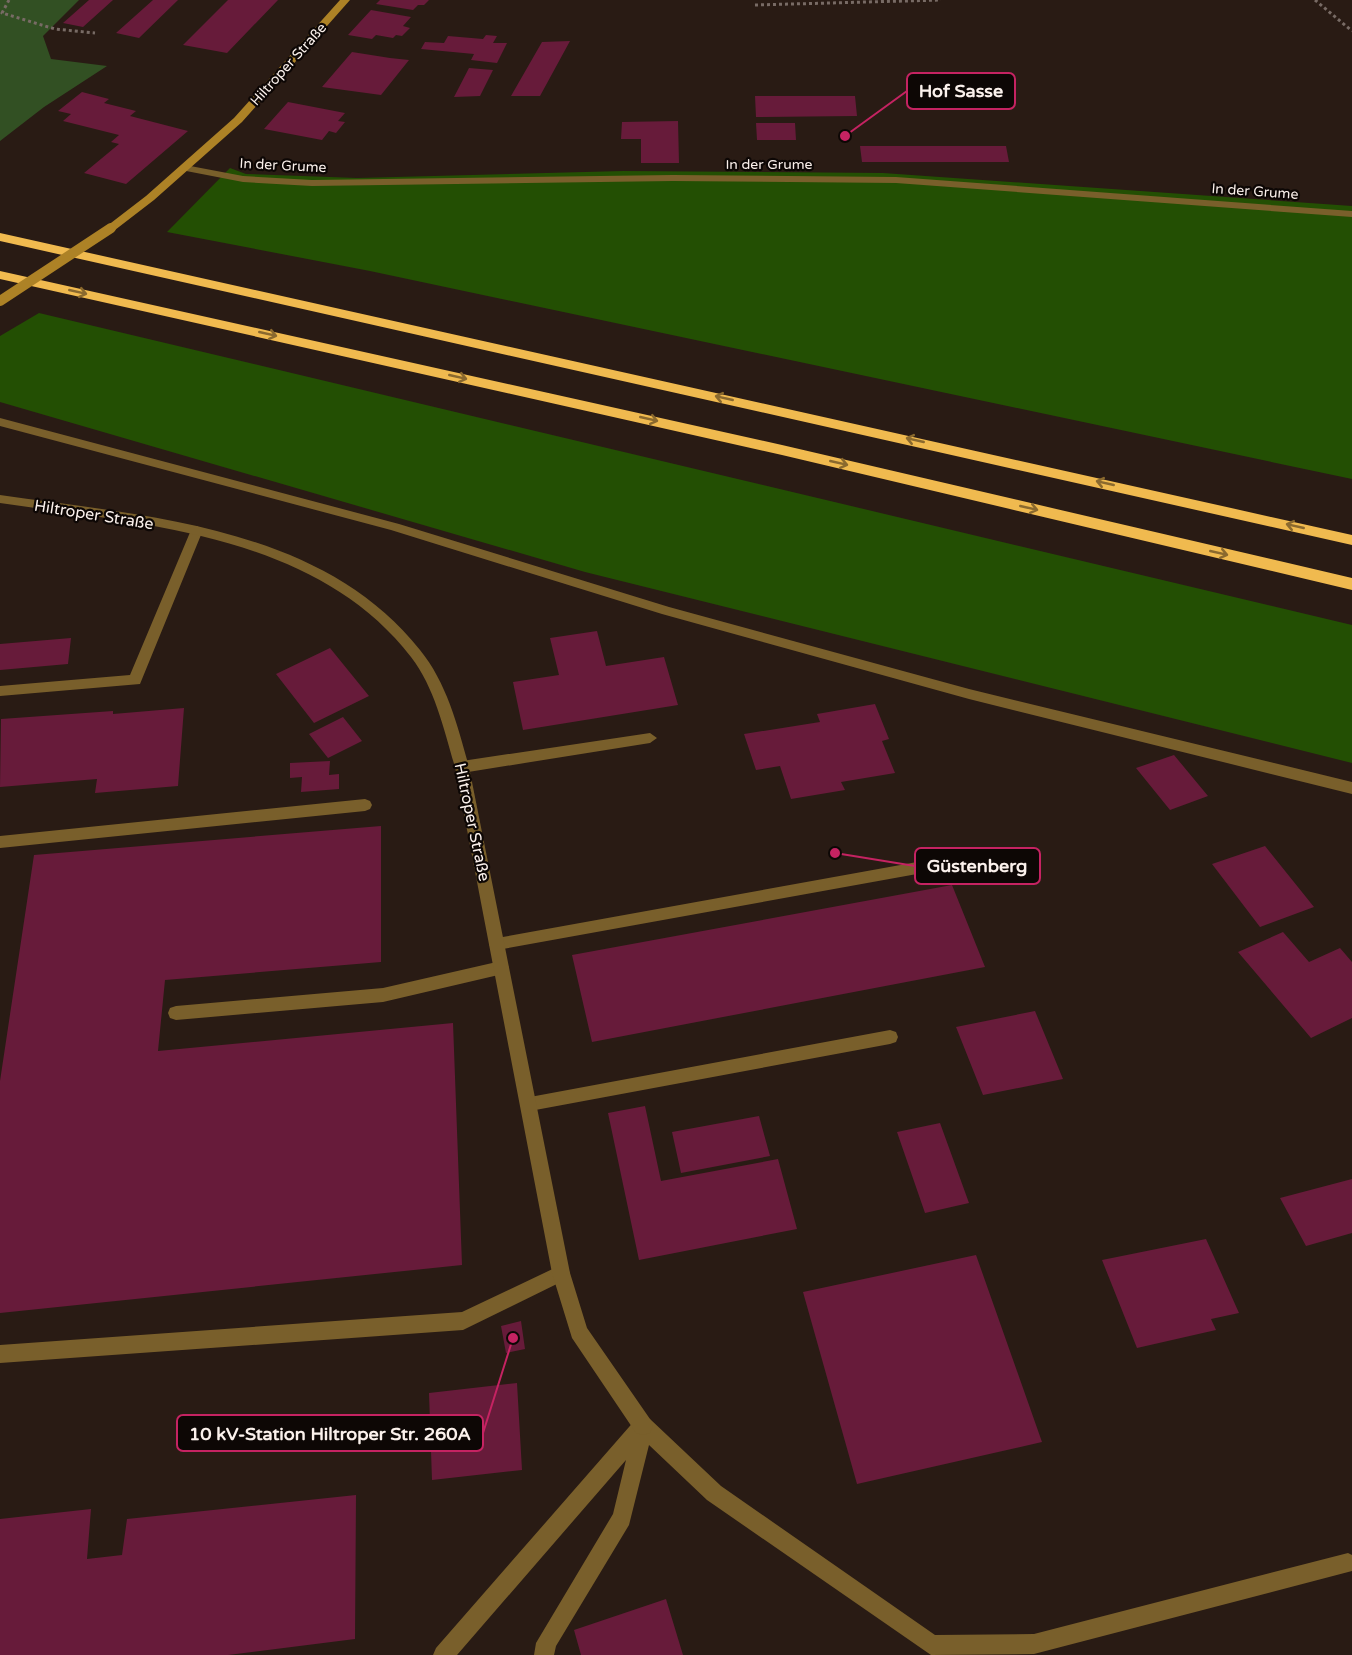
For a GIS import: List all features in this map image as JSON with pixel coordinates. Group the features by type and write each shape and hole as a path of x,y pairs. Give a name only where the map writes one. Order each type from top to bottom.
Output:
{"highway":[{"path":"0,237 1352,540"},
{"path":"0,275 782,450 1352,584"}],"street":[{"name":"Hiltroper Straße","path":"0,301 111,228 185,168 238,120 345,0"},
{"name":"In der Grume","path":"185,168 243,179 302,182 673,178 896,180 1352,214"},
{"path":"0,422 394,527 667,611 969,694 1352,788"},
{"name":"Hiltroper Straße","path":"0,499 197,530 258,548 306,567 356,595 391,623 416,654 432,680 444,707 462,767 530,1104 561,1272 579,1332 644,1426 714,1493 932,1646 1034,1644 1348,1563"},
{"path":"0,691 135,680 197,530"},
{"path":"462,767 650,738"},
{"path":"0,842 365,805"},
{"path":"497,944 917,868"},
{"path":"176,1013 383,995 501,968"},
{"path":"530,1104 890,1037"},
{"path":"0,1354 463,1321 561,1272"},
{"path":"443,1655 644,1426"},
{"path":"544,1655 546,1643 622,1518 644,1426"}],"path":[{"path":"9,0 2,13 55,29 95,33"},
{"path":"779,0 782,4"},
{"path":"755,5 941,0"},
{"path":"1315,0 1352,32"}],"green space":[{"path":"0,0 79,0 43,36 51,59 107,66 44,107 0,141"},
{"path":"230,168 246,174 357,178 623,171 883,173 1352,206 1352,479 370,271 167,232"},
{"path":"39,313 1352,625 1352,763 585,572 0,402 0,336"}],"building":[{"path":"89,0 113,0 83,27 63,23"},
{"path":"153,0 178,0 139,38 116,33"},
{"path":"228,0 278,0 227,53 183,45"},
{"path":"380,0 429,0 413,10 376,4"},
{"path":"371,10 411,17 403,26 410,28 402,36 396,35 393,38 376,35 372,39 348,35"},
{"path":"486,35 497,36 493,43 507,43 497,63 471,60 474,54 421,49 425,42 444,43 448,36 483,39"},
{"path":"570,41 540,96 511,96 542,42"},
{"path":"352,52 409,60 381,95 322,87"},
{"path":"469,68 493,70 480,96 454,97"},
{"path":"82,92 109,99 104,103 136,111 130,116 188,131 126,184 84,173 119,144 111,142 119,135 63,121 71,114 58,111"},
{"path":"755,96 855,96 857,116 756,117"},
{"path":"288,102 345,113 338,121 345,122 336,133 329,131 322,140 264,129"},
{"path":"678,121 679,163 641,163 641,139 621,139 622,122"},
{"path":"756,123 795,123 796,140 757,140"},
{"path":"860,146 1006,146 1009,162 862,162"},
{"path":"597,631 606,666 664,657 678,705 523,730 513,682 559,675 550,638"},
{"path":"71,638 68,664 0,670 0,644"},
{"path":"330,648 369,696 314,723 276,674"},
{"path":"875,704 889,739 882,741 895,773 841,782 845,790 791,799 780,766 756,770 744,734 820,722 817,714"},
{"path":"184,708 178,786 95,793 97,779 0,787 1,719"},
{"path":"343,717 362,741 328,758 309,734"},
{"path":"1174,755 1208,796 1170,810 1136,768"},
{"path":"330,761 329,775 339,774 339,789 301,792 302,777 290,778 290,763"},
{"path":"381,826 381,962 165,980 158,1051 453,1023 462,1265 0,1313 0,1081 34,855"},
{"path":"1265,846 1314,907 1260,927 1212,864"},
{"path":"952,885 985,967 592,1042 572,955"},
{"path":"1283,932 1309,962 1340,948 1352,962 1352,1018 1311,1038 1238,952"},
{"path":"1035,1011 1063,1079 983,1095 956,1027"},
{"path":"645,1106 661,1181 778,1159 797,1229 639,1260 608,1113"},
{"path":"759,1116 770,1156 681,1173 672,1132"},
{"path":"940,1123 969,1203 925,1213 897,1132"},
{"path":"1352,1179 1352,1233 1306,1246 1280,1198"},
{"path":"1206,1239 1239,1313 1211,1319 1216,1330 1137,1348 1102,1260"},
{"path":"976,1255 1042,1442 857,1484 803,1292"},
{"path":"521,1321 525,1349 506,1353 501,1326"},
{"path":"517,1383 522,1470 432,1480 429,1393"},
{"path":"356,1495 355,1639 228,1655 0,1655 0,1519 91,1509 87,1559 122,1555 127,1519"},
{"path":"666,1599 683,1655 581,1655 574,1630"}],"place":[{"name":"Hof Sasse","path":"845,136"},
{"name":"Güstenberg","path":"835,853"},
{"name":"10 kV-Station Hiltroper Str. 260A","path":"513,1338"}]}
